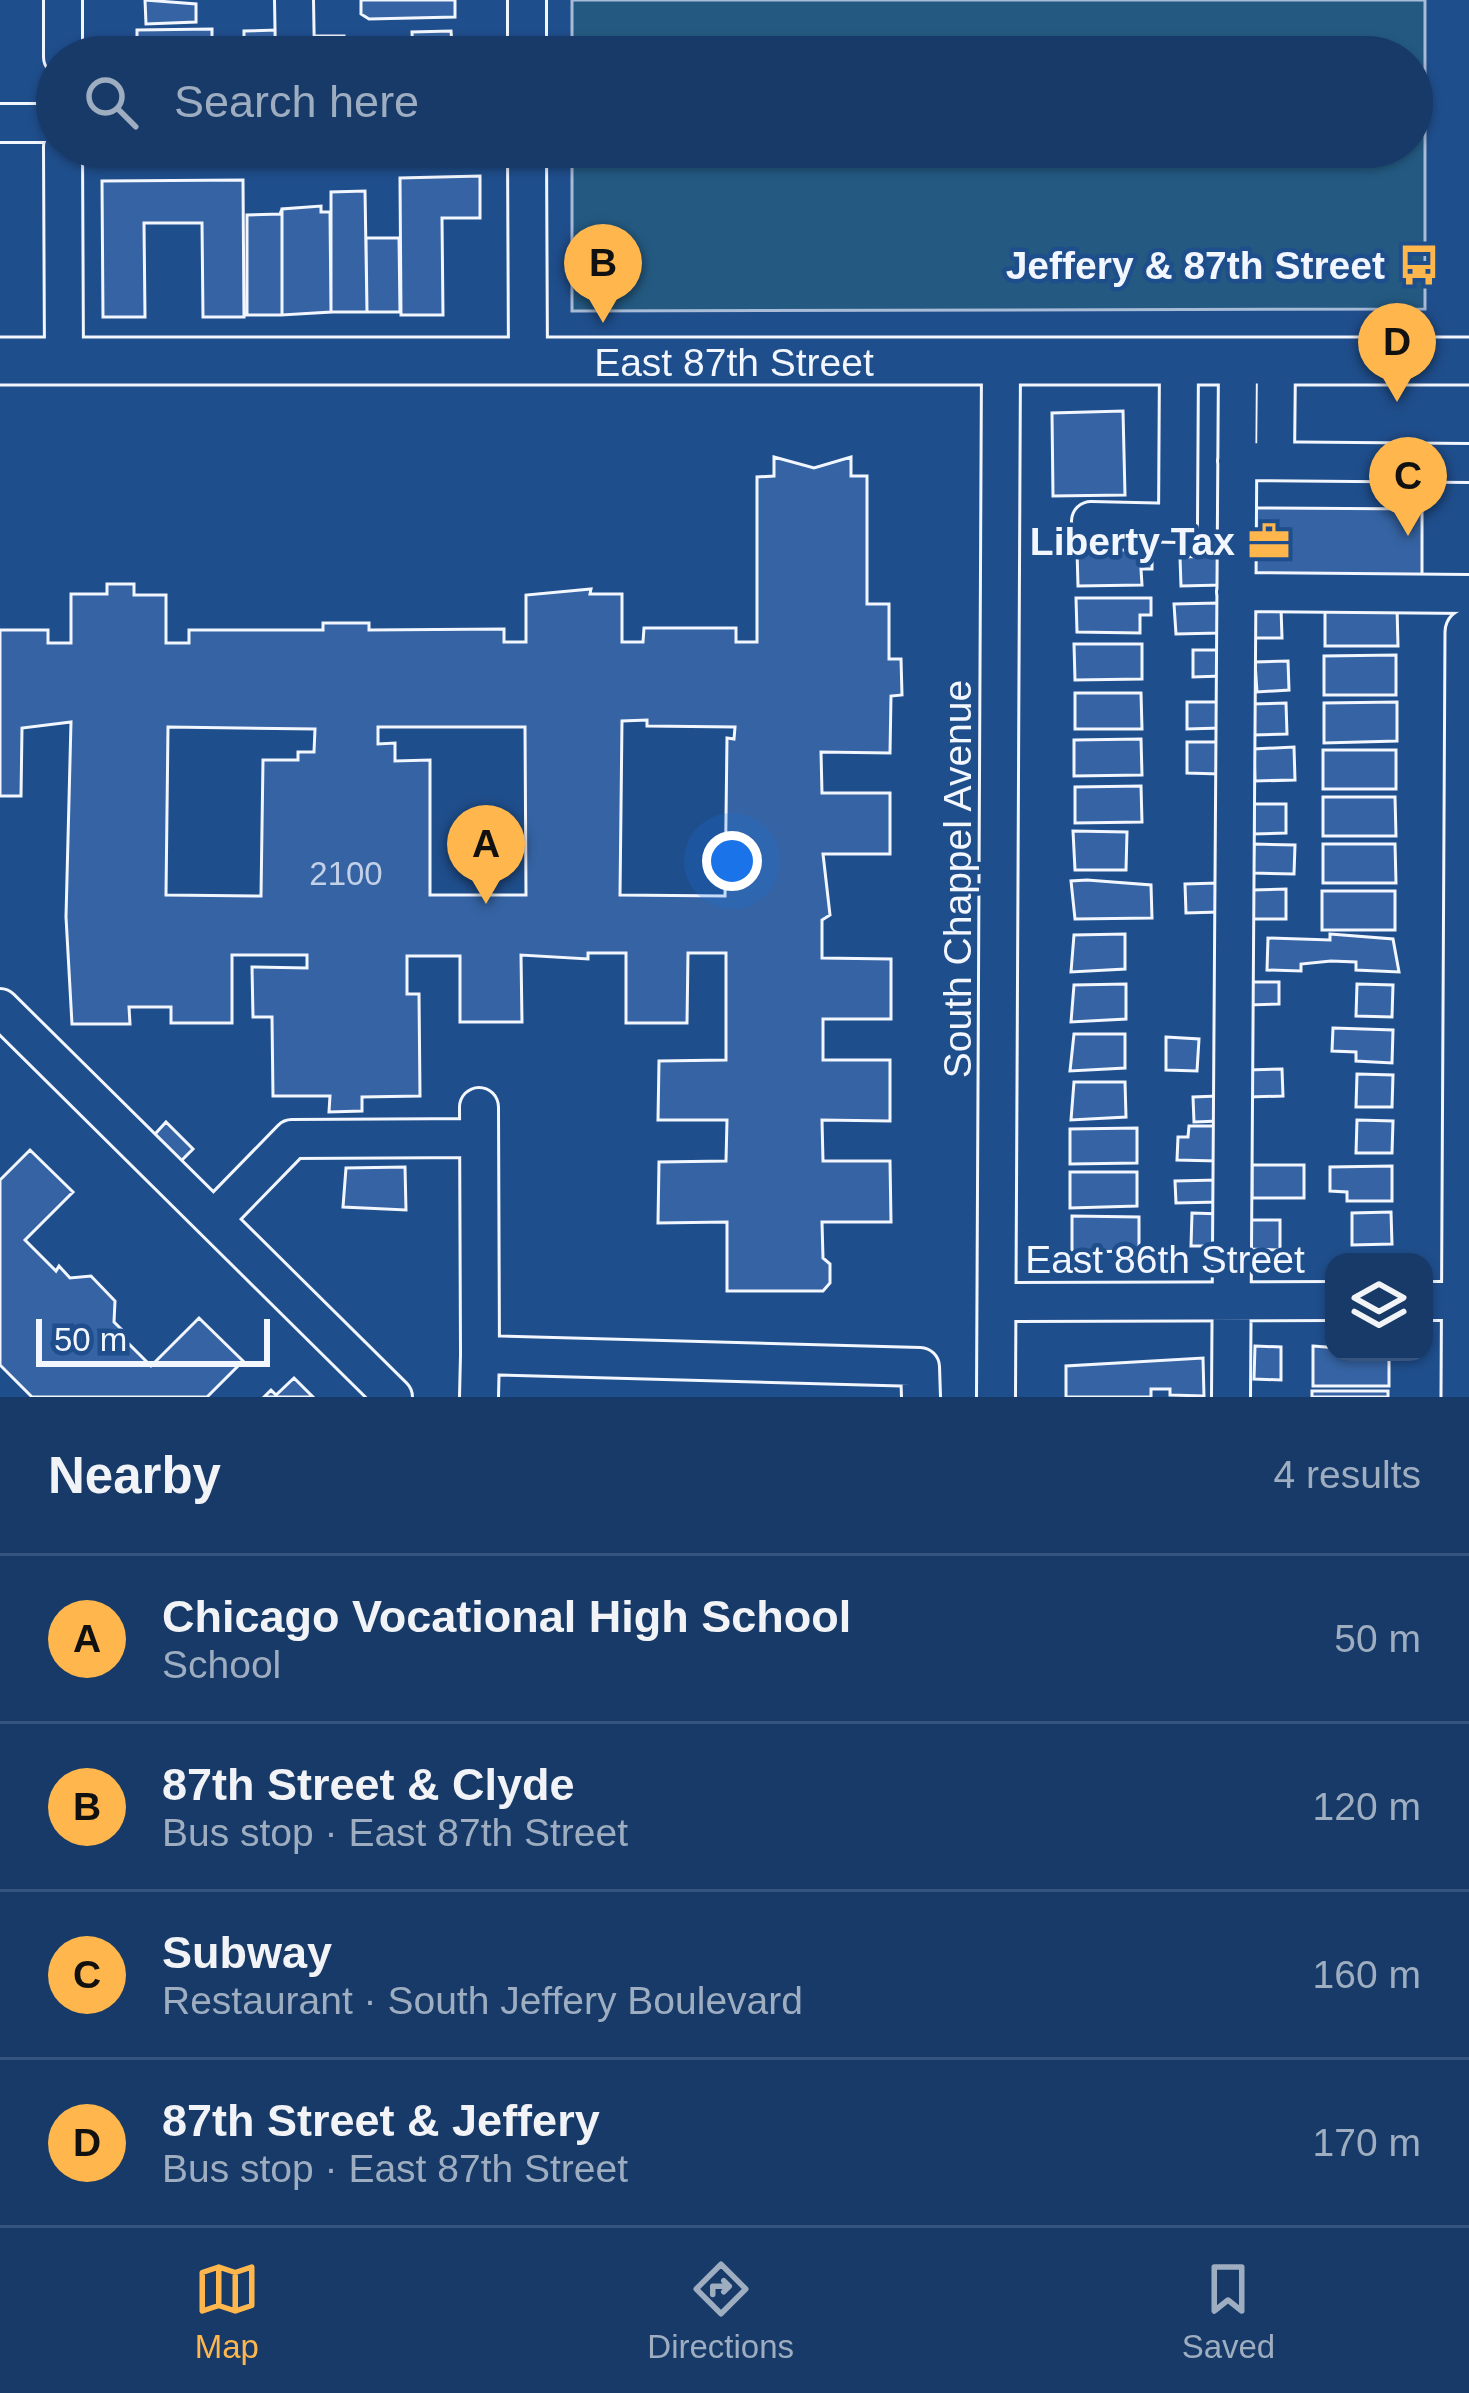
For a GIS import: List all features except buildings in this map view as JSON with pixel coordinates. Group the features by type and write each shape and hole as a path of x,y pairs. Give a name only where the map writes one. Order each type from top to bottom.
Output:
{"main road":[{"name":"East 87th Street","path":"0,361 1469,361"},
{"path":"1465,1397 1453,1301 1469,632"}],"street":[{"path":"63,0 63,36"},
{"path":"295,0 295,36"},
{"path":"527,0 527,36"},
{"path":"0,123 36,123"},
{"path":"63,168 64,361"},
{"path":"527,168 528,363"},
{"path":"1091,521 1178,523 1179,361"},
{"path":"1231,1397 1237,460 1257,361"},
{"path":"1257,361 1275,461"},
{"name":"South Chappel Avenue","path":"996,1397 1001,362"},
{"path":"1237,460 1469,463"},
{"path":"1236,592 1469,594"},
{"path":"0,1008 393,1397"},
{"path":"214,1219 292,1139 479,1122 478,1397"},
{"name":"East 86th Street","path":"997,1302 1325,1300"},
{"path":"480,1355 920,1367 921,1397"}],"shaded area":[{"path":"572,0 1425,0 1425,36 572,36"},
{"path":"572,168 1425,168 1425,309 572,311"}],"place":[{"name":"Jeffery & 87th Street","path":"1419,265"},
{"name":"87th Street & Clyde","path":"603,323"},
{"name":"87th Street & Jeffery","path":"1397,402"},
{"name":"Subway","path":"1408,536"},
{"name":"Liberty Tax","path":"1269,541"},
{"name":"Chicago Vocational High School","path":"486,904"}]}
